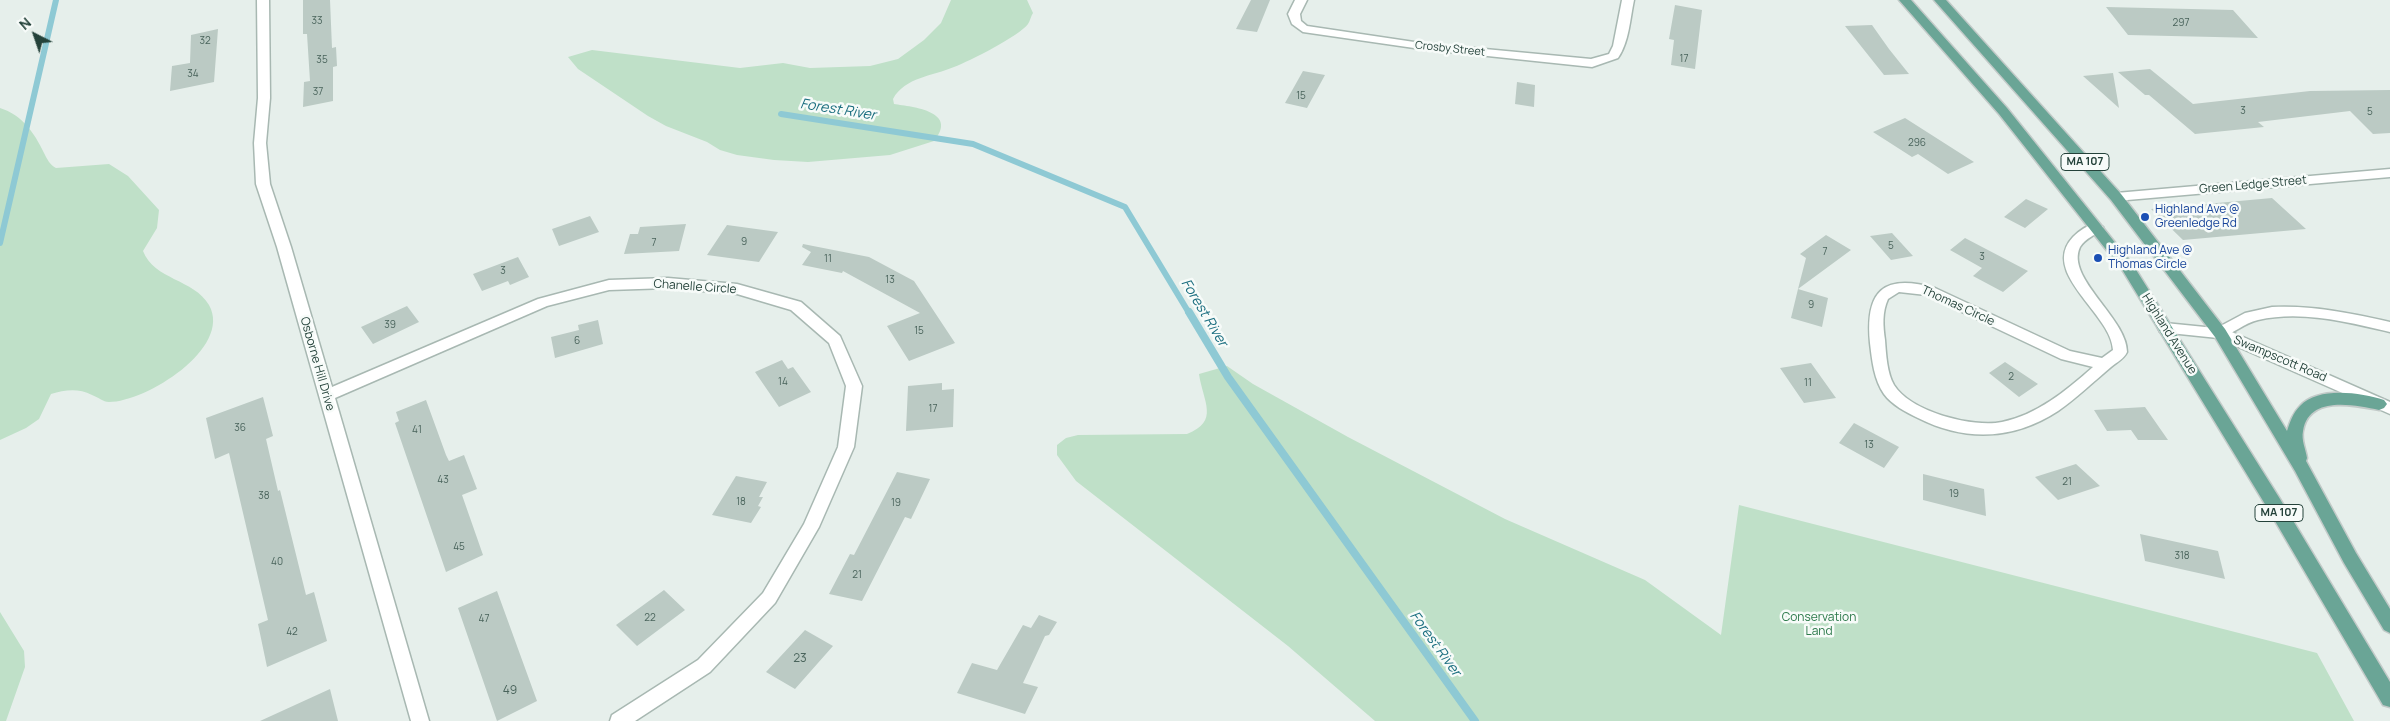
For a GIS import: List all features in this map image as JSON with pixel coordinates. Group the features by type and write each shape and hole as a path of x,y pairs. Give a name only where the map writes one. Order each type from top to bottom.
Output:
{"main road":[{"name":"Highland Avenue","path":"1905,0 2008,116 2128,268 2279,512 2390,698"},
{"name":"MA 107","path":"1940,0 2116,197 2220,333 2301,467 2350,558 2390,625"},
{"path":"2301,467 2295,433 2301,412 2318,400 2356,399 2384,406"}],"street":[{"name":"Osborne Hill Drive","path":"263,0 264,98 260,143 263,184 284,247 420,721"},
{"name":"Crosby Street","path":"1301,0 1294,14 1296,22 1303,29 1421,46 1592,63 1614,56 1619,46 1628,0"},
{"name":"Green Ledge Street","path":"2116,197 2390,173"},
{"name":"Thomas Circle","path":"2096,227 2073,248 2070,257 2084,290 2106,317 2119,338 2120,352 2068,398 2034,419 1988,431 1966,430 1940,422 1919,412 1890,391 1879,359 1875,318 1877,305 1883,294 1894,287 1912,285 1930,291 2066,354 2106,364"},
{"name":"Chanelle Circle","path":"326,396 465,334 543,302 610,285 668,283 737,289 796,306 835,340 854,386 846,447 811,527 769,598 704,666 619,721"},
{"path":"2220,333 2253,315 2291,310 2354,318 2390,327"},
{"name":"Swampscott Road","path":"2165,328 2220,333 2290,362 2384,406"}],"green space":[{"path":"951,0 1027,0 1033,13 1028,24 1023,29 1005,41 961,64 920,78 898,92 893,99 894,104 930,112 941,123 940,131 934,141 890,155 808,162 737,155 720,150 707,142 666,126 648,116 578,69 568,57 592,50 740,68 783,63 810,68 870,66 898,59 924,40 941,23"},
{"path":"0,108 15,115 27,125 49,162 56,168 109,164 128,176 159,210 157,228 143,251 148,261 165,274 202,296 209,305 213,322 209,338 198,355 182,370 163,383 125,400 109,402 77,391 51,394 39,419 26,428 0,440"},
{"name":"Conservation Land","path":"1227,366 1253,384 1348,437 1505,519 1645,580 1721,635 1739,505 2317,653 2354,721 1375,721 1288,646 1076,481 1057,455 1057,445 1066,438 1078,435 1187,434 1197,429 1203,423 1207,410 1199,374"},
{"path":"0,612 24,651 25,667 6,721 0,721"}],"building":[{"path":"303,0 330,0 332,48 336,47 337,66 333,67 333,101 303,107 304,82 310,81 307,34 303,34"},
{"path":"1251,0 1270,0 1257,32 1236,29"},
{"path":"1675,5 1702,10 1695,69 1671,65 1674,40 1669,39"},
{"path":"2106,7 2233,10 2258,38 2128,35"},
{"path":"1872,25 1909,74 1884,75 1845,26"},
{"path":"218,29 214,82 170,91 172,66 190,63 191,35"},
{"path":"2150,69 2193,104 2310,91 2390,90 2390,133 2373,134 2350,111 2258,122 2264,127 2195,134 2149,95 2145,95 2118,72"},
{"path":"1303,71 1325,75 1307,108 1285,103"},
{"path":"2113,73 2119,108 2083,76"},
{"path":"1517,82 1535,85 1534,107 1515,104"},
{"path":"1905,118 1974,162 1948,174 1918,154 1912,157 1873,132"},
{"path":"2272,198 2306,229 2183,240 2151,209"},
{"path":"2026,199 2048,209 2025,228 2004,217"},
{"path":"590,216 599,232 559,246 552,229"},
{"path":"686,224 679,251 624,254 630,234 638,234 640,227"},
{"path":"727,225 778,232 759,262 707,255"},
{"path":"1892,233 1913,256 1891,260 1870,236"},
{"path":"1826,235 1851,250 1798,289 1806,258 1800,254"},
{"path":"1965,238 2028,271 2003,292 1973,276 1982,268 1950,250"},
{"path":"803,244 869,257 914,281 955,343 909,361 887,326 920,313 843,271 842,273 802,265 811,252 802,247"},
{"path":"518,257 529,277 510,285 508,281 482,291 473,274"},
{"path":"1798,289 1828,298 1822,327 1791,318"},
{"path":"407,306 419,322 373,344 361,327"},
{"path":"598,320 603,344 555,358 551,337 579,330 578,325"},
{"path":"782,360 788,369 793,367 811,392 779,407 755,372"},
{"path":"2005,362 2038,384 2019,397 1989,373"},
{"path":"1811,363 1836,398 1804,403 1780,368"},
{"path":"942,383 942,390 954,389 953,427 906,431 908,386"},
{"path":"263,397 273,436 266,439 278,491 280,490 306,595 314,592 327,641 267,667 258,624 268,620 229,453 215,459 206,418"},
{"path":"426,400 449,461 464,455 477,489 462,495 483,555 446,572 395,423 399,421 396,412"},
{"path":"2145,407 2168,440 2138,440 2131,430 2107,431 2094,410"},
{"path":"1854,423 1899,447 1884,468 1839,443"},
{"path":"2076,464 2100,486 2058,500 2035,477"},
{"path":"897,472 930,479 911,519 905,517 862,601 829,594 850,554 854,555"},
{"path":"1923,474 1984,489 1986,516 1923,500"},
{"path":"736,476 767,482 759,497 763,497 758,506 761,507 751,523 712,515"},
{"path":"2140,534 2218,551 2225,579 2145,561"},
{"path":"664,590 685,610 637,646 616,625"},
{"path":"497,591 537,701 497,721 458,608"},
{"path":"1039,615 1057,622 1049,635 1045,636 1023,683 1038,687 1025,714 957,693 972,663 997,670 1023,625 1031,628"},
{"path":"805,630 833,646 795,689 766,672"},
{"path":"330,689 338,721 260,721"}],"waterway":[{"path":"0,243 56,0"},
{"name":"Forest River","path":"781,114 973,144 1125,207 1189,313"},
{"name":"Forest River","path":"1189,312 1228,377 1475,721"}],"place":[{"name":"Highland Ave @ Greenledge Rd","path":"2145,217"},
{"name":"Highland Ave @ Thomas Circle","path":"2098,258"}]}
